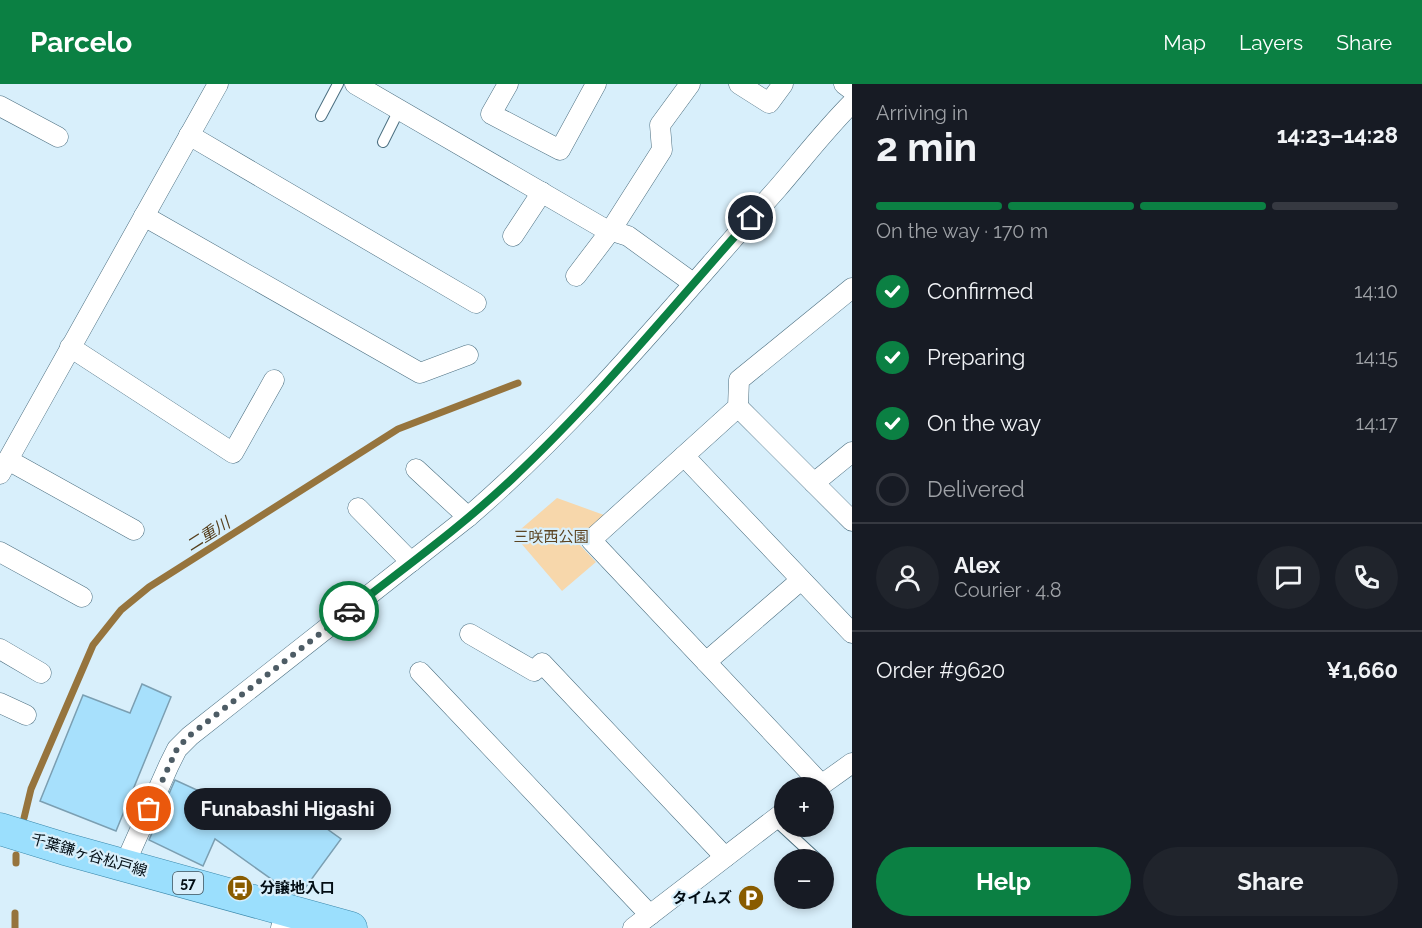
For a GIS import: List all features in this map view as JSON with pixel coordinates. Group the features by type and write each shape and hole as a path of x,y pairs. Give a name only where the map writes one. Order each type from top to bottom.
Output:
{"main road":[{"name":"千葉鎌ヶ谷松戸線","path":"14,833 124,866 282,921 351,928"}],"street":[{"path":"134,530 4,467 218,84"},
{"path":"355,84 603,228 628,236 693,283"},
{"path":"508,84 491,114 560,150 597,84"},
{"path":"576,276 611,230 662,150 660,125 690,84"},
{"path":"740,84 769,103 783,84"},
{"path":"844,84 852,90"},
{"path":"124,866 177,749 189,736 512,480 573,418 780,185 828,127 852,103"},
{"path":"0,106 58,137"},
{"path":"189,135 476,303"},
{"path":"513,236 542,192"},
{"path":"144,216 420,373 468,355"},
{"path":"811,777 591,540 738,407 739,380 852,288"},
{"path":"70,347 233,453 274,380"},
{"path":"738,407 852,521"},
{"path":"814,483 852,452"},
{"path":"684,456 852,633"},
{"path":"416,469 468,517"},
{"path":"358,508 411,562"},
{"path":"0,552 82,597"},
{"path":"706,662 801,580"},
{"path":"470,634 534,671 542,663 725,857"},
{"path":"0,650 41,673"},
{"path":"420,672 650,915"},
{"path":"0,703 26,715"},
{"path":"832,777 852,763"},
{"path":"633,928 774,820"}],"lane":[{"path":"321,116 338,84"},
{"path":"383,142 399,110"},
{"path":"798,837 808,849"}],"green space":[{"name":"三咲西公園","path":"557,498 604,515 576,541 596,562 562,591 514,535"}],"building":[{"path":"142,684 171,697 116,831 40,801 83,695 130,713"},
{"path":"175,780 256,817 274,791 341,839 300,895 291,893 215,839 203,866 149,840"}],"waterway":[{"name":"二重川","path":"24,818 31,789 93,645 121,610 149,587 398,429 518,383"},
{"name":"二重川","path":"16,855 16,863"},
{"name":"二重川","path":"15,913 15,928"}],"way so far":[{"path":"149,809 177,749 189,736 349,611"}],"place":[{"name":"Funabashi Higashi","path":"149,809"},
{"name":"分譲地入口","path":"240,888"},
{"name":"タイムズ","path":"751,898"}],"route":[{"path":"349,611 512,480 573,418 751,218"}]}
